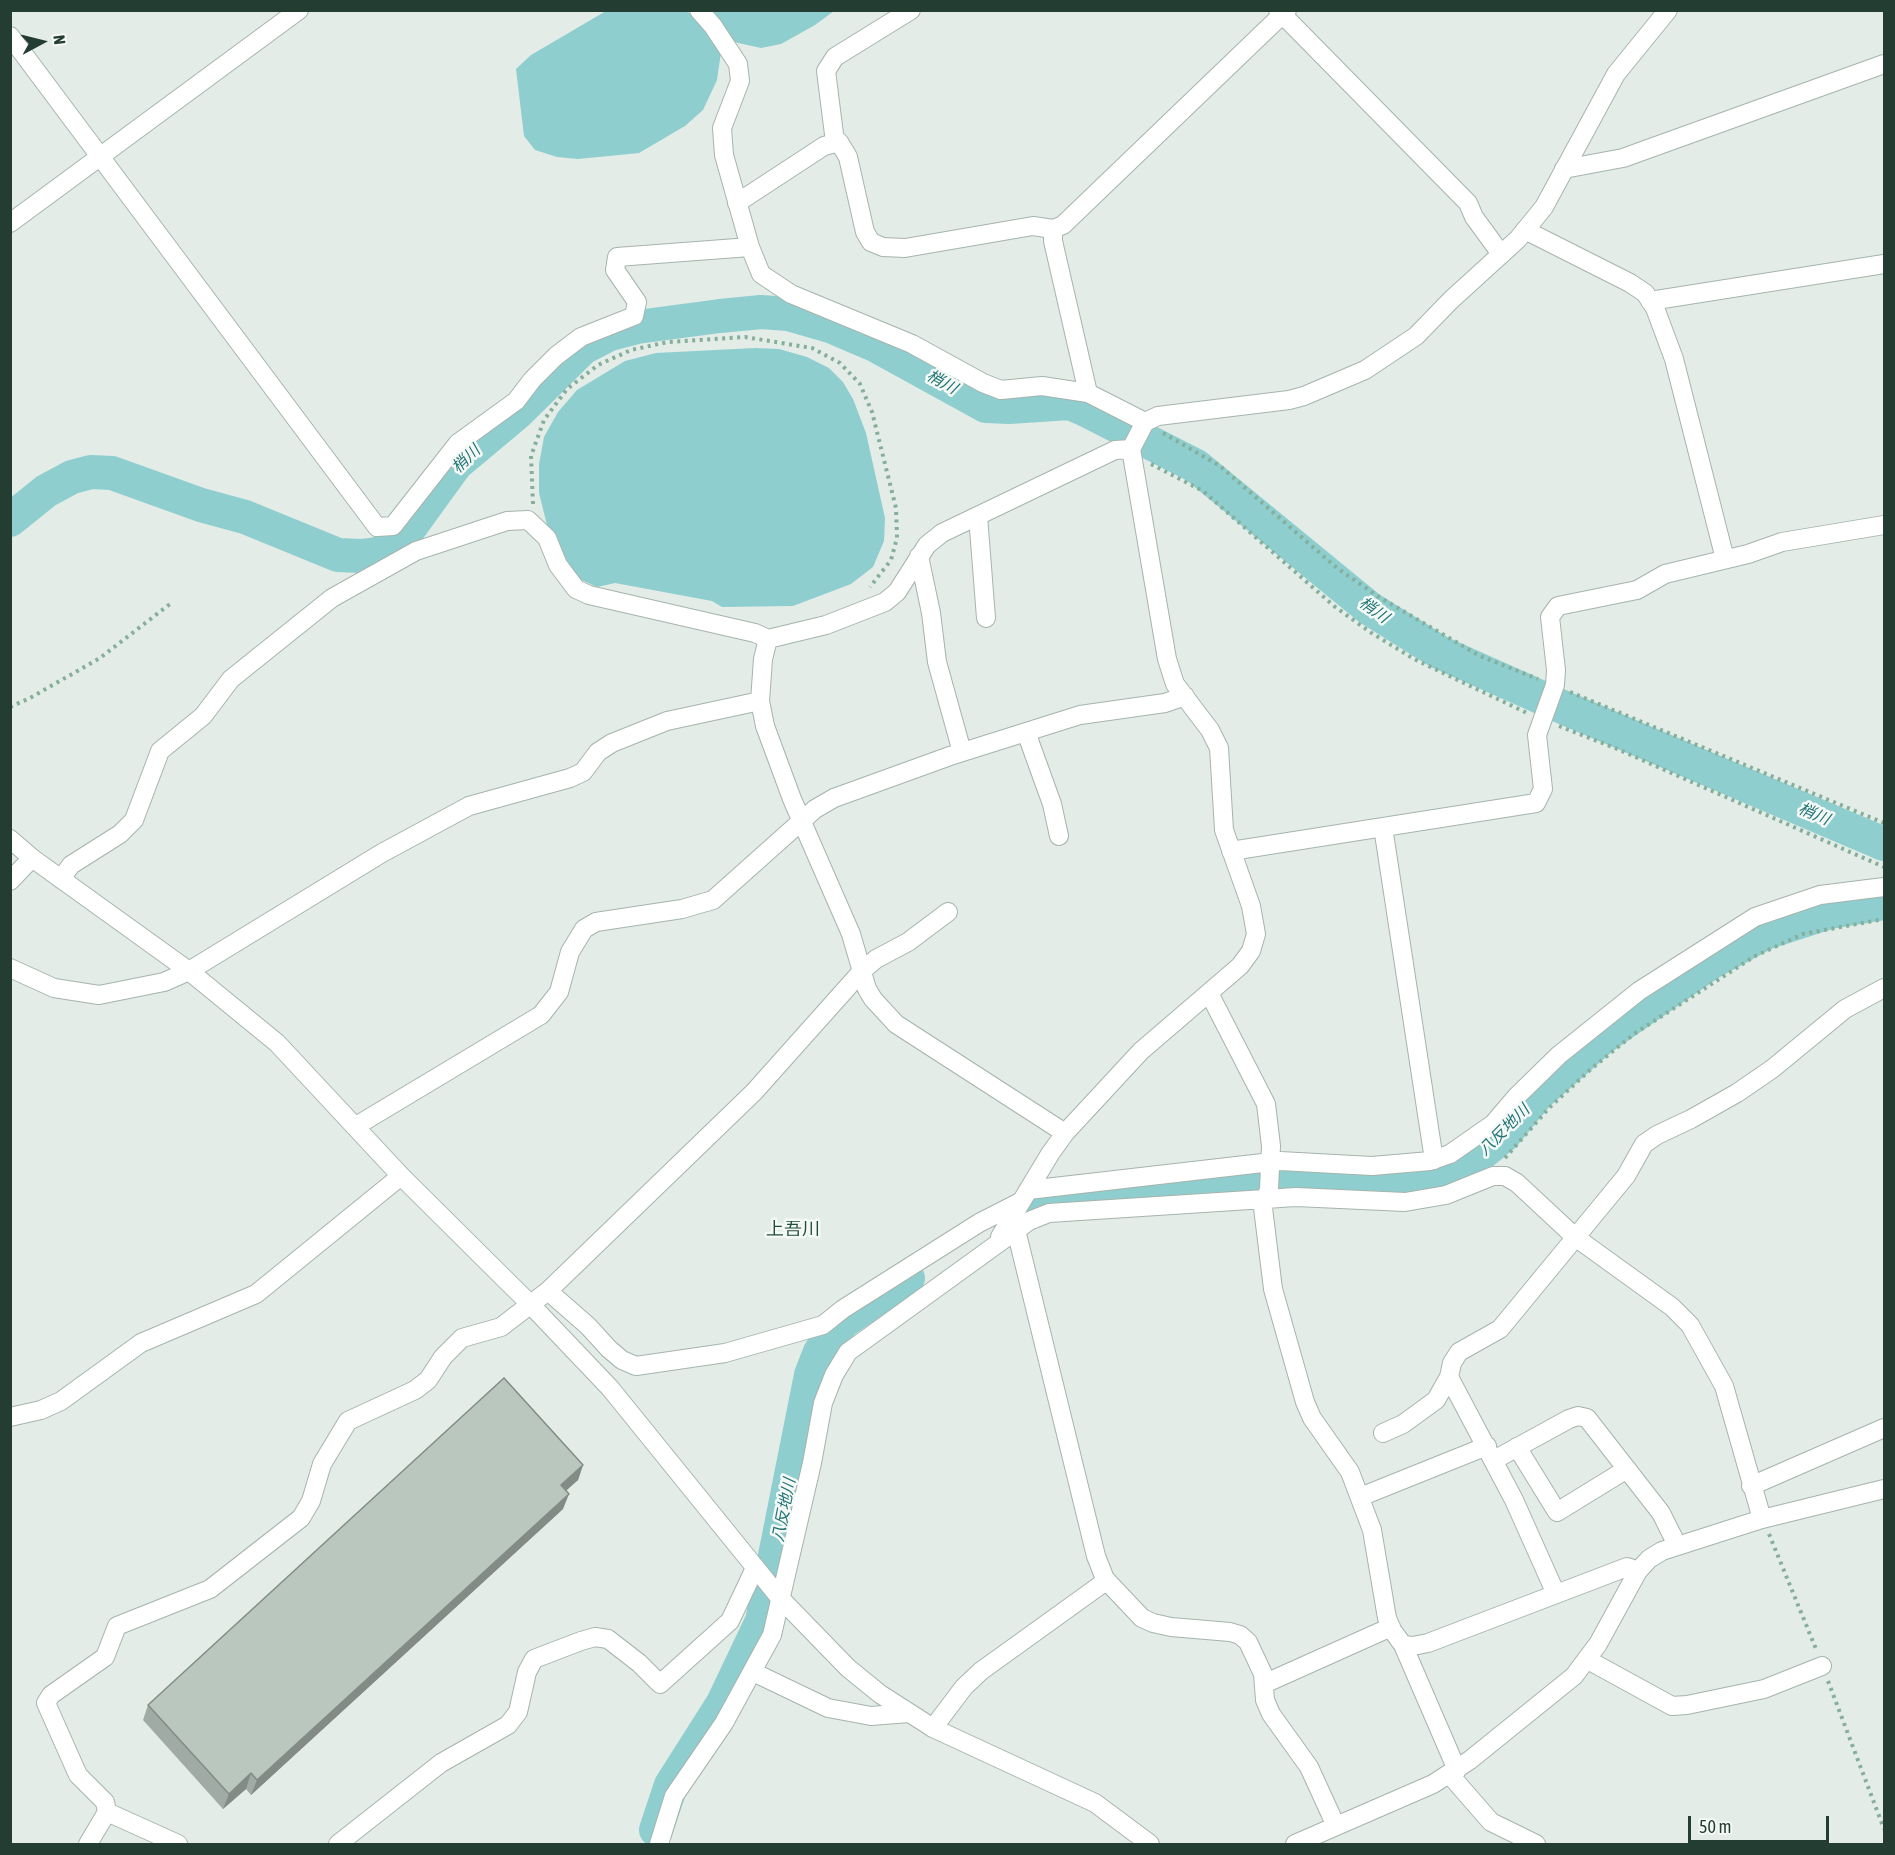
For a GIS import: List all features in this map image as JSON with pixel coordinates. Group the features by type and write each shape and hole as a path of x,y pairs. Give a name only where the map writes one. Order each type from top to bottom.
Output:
{"street":[{"path":"10,223 299,10"},
{"path":"699,10 713,26 738,64 740,81 722,128 724,155 750,247 761,274 783,289 912,344 983,383 1001,390 1042,386 1088,393 1143,424"},
{"path":"835,142 826,71 835,57 911,10"},
{"path":"994,1247 1065,1133 1141,1051 1240,966 1251,951 1256,934 1253,913 1231,851 1222,813 1219,748 1210,730 1175,684 1167,658 1131,449 1143,424 1158,416 1289,400 1341,382 1390,355 1416,336 1525,230 1544,207 1616,74 1668,10"},
{"path":"737,203 824,146 839,142 848,157 865,232 871,242 884,247 905,248 1033,226 1053,230 1063,225 1282,12 1468,203 1474,217 1501,254"},
{"path":"10,36 377,526 393,526 458,444 516,401 532,380 556,356 581,337 634,316 637,302 615,270 617,257 750,247"},
{"path":"1564,169 1623,158 1677,141 1884,64"},
{"path":"1053,230 1053,241 1088,393"},
{"path":"1525,230 1630,283 1645,293 1650,301 1674,359 1725,560"},
{"path":"1650,301 1884,264"},
{"path":"60,879 71,865 120,834 134,820 159,751 203,716 231,679 332,598 416,551 518,519 532,523 547,538 567,579 582,592 755,633 768,639 826,625 885,602 897,592 927,545 942,533 1115,450 1131,449"},
{"path":"978,516 987,618"},
{"path":"1231,851 1536,803 1543,789 1537,735 1554,688 1556,670 1550,617 1558,606 1637,590 1665,574 1725,560 1782,542 1884,525"},
{"path":"919,556 932,613 936,662 962,752"},
{"path":"768,639 763,659 760,701 765,726 801,821 851,934 873,999 896,1024 1065,1133"},
{"path":"356,1126 541,1016 552,1005 559,992 570,952 584,929 596,922 682,909 713,900 801,821 834,798 962,752 1080,715 1165,703 1185,696"},
{"path":"10,968 54,988 99,995 164,982 189,971 382,853 469,806 570,778 583,772 598,752 612,743 667,721 760,701"},
{"path":"1026,732 1052,804 1059,836"},
{"path":"1383,827 1434,1160"},
{"path":"10,839 60,879 189,971 277,1043 401,1176 531,1305 617,1396 780,1598 848,1668 933,1728 1095,1803 1150,1845"},
{"path":"10,881 32,858"},
{"path":"548,1291 588,1326 609,1349 622,1360 636,1366 725,1353 803,1333 823,1325 843,1309 1025,1196 1268,1162 1372,1166 1434,1160 1450,1154 1493,1125 1516,1097 1559,1055 1639,991 1755,917 1820,895 1884,887"},
{"path":"178,1845 107,1812 99,1793 78,1774 46,1703 51,1695 105,1657 117,1626 210,1589 301,1518 311,1501 322,1464 348,1421 415,1390 428,1380 443,1357 462,1338 501,1327 548,1291 754,1092 862,971 876,959 908,942 948,912"},
{"path":"1383,1433 1403,1424 1436,1400 1459,1352 1500,1329 1626,1176 1644,1144 1737,1093 1772,1069 1845,1009 1884,988"},
{"path":"1209,993 1266,1104 1271,1146 1266,1199 1263,1208 1273,1289 1305,1402 1312,1418 1345,1463 1372,1530 1391,1627 1403,1645 1454,1773 1491,1822 1536,1845"},
{"path":"10,1417 41,1410 62,1401 141,1343 256,1294 401,1176"},
{"path":"657,1841 674,1796 724,1723 772,1635 812,1463 823,1403 838,1367 848,1352 1029,1221 1049,1213 1296,1197 1405,1202 1464,1190 1492,1176 1504,1176 1517,1183 1575,1237 1672,1307 1690,1325 1724,1386 1762,1519"},
{"path":"1016,1230 1096,1556 1106,1581 1142,1618 1154,1623 1240,1635 1248,1641 1259,1660 1266,1683 1265,1700 1271,1714 1309,1767 1336,1826"},
{"path":"1449,1377 1490,1453 1556,1594"},
{"path":"1360,1497 1490,1453 1517,1448 1578,1416 1587,1418 1596,1426 1661,1513 1677,1545"},
{"path":"1751,1486 1884,1428"},
{"path":"1517,1448 1557,1512 1627,1469"},
{"path":"1294,1845 1454,1773 1574,1676 1588,1660 1638,1571 1649,1559 1677,1545 1762,1519 1884,1489"},
{"path":"1403,1645 1428,1643 1628,1567 1638,1571"},
{"path":"338,1845 441,1763 508,1725 518,1712 527,1672 534,1659 595,1637 608,1639 660,1684 730,1621 755,1568"},
{"path":"933,1728 964,1687 981,1671 1106,1581"},
{"path":"1266,1683 1391,1627"},
{"path":"1588,1660 1672,1706 1764,1689 1822,1666"},
{"path":"753,1672 788,1690 839,1711 888,1717 909,1713"},
{"path":"88,1845 107,1812"}],"path":[{"path":"532,523 531,456 544,420 567,389 598,364 631,350 668,342 745,337 778,341 812,348 840,363 860,384 872,412 896,508 897,538 891,560 873,586 865,590"},
{"path":"1143,424 1220,466 1337,568 1379,597 1480,656 1884,823"},
{"path":"1131,449 1146,461 1203,491 1334,606 1414,659 1884,867"},
{"path":"10,707 100,658 170,604"},
{"path":"1492,1176 1549,1108 1634,1034 1755,956 1783,943 1803,934 1884,919"}],"water":[{"path":"606,11 687,11 697,20 721,52 717,80 703,110 685,126 639,153 578,159 557,157 535,150 524,136 516,69 531,55"},
{"path":"713,11 834,11 815,25 781,44 761,48 734,42"},
{"path":"779,349 807,357 829,368 843,382 853,399 866,433 885,518 884,541 873,567 851,584 793,606 722,607 712,601 615,583 597,587 577,578 547,525 539,493 539,464 544,437 558,412 577,390 625,361 656,353"}],"building":[{"path":"504,1378 583,1465 561,1485 569,1494 257,1780 251,1773 229,1794 148,1705"}],"waterway":[{"name":"梢川","path":"10,520 46,491 72,477 91,472 112,473 201,505 245,517 338,555 377,554 390,548 406,533 456,464 517,413 583,348 610,334 637,327 761,312 788,314 833,327 875,345 986,406 1009,407 1070,403 1084,409 1196,466 1369,608 1439,652 1884,844"},
{"name":"八反地川","path":"1033,1201 1097,1191 1235,1177 1284,1176 1411,1182 1438,1177 1476,1158 1504,1135 1538,1094 1602,1038 1710,963 1765,933 1830,912 1884,903"},
{"name":"八反地川","path":"656,1830 671,1785 723,1703 762,1621 811,1375 820,1352 832,1333 844,1321 908,1278"}],"district":[{"name":"上吾川","path":"793,1229"}]}
